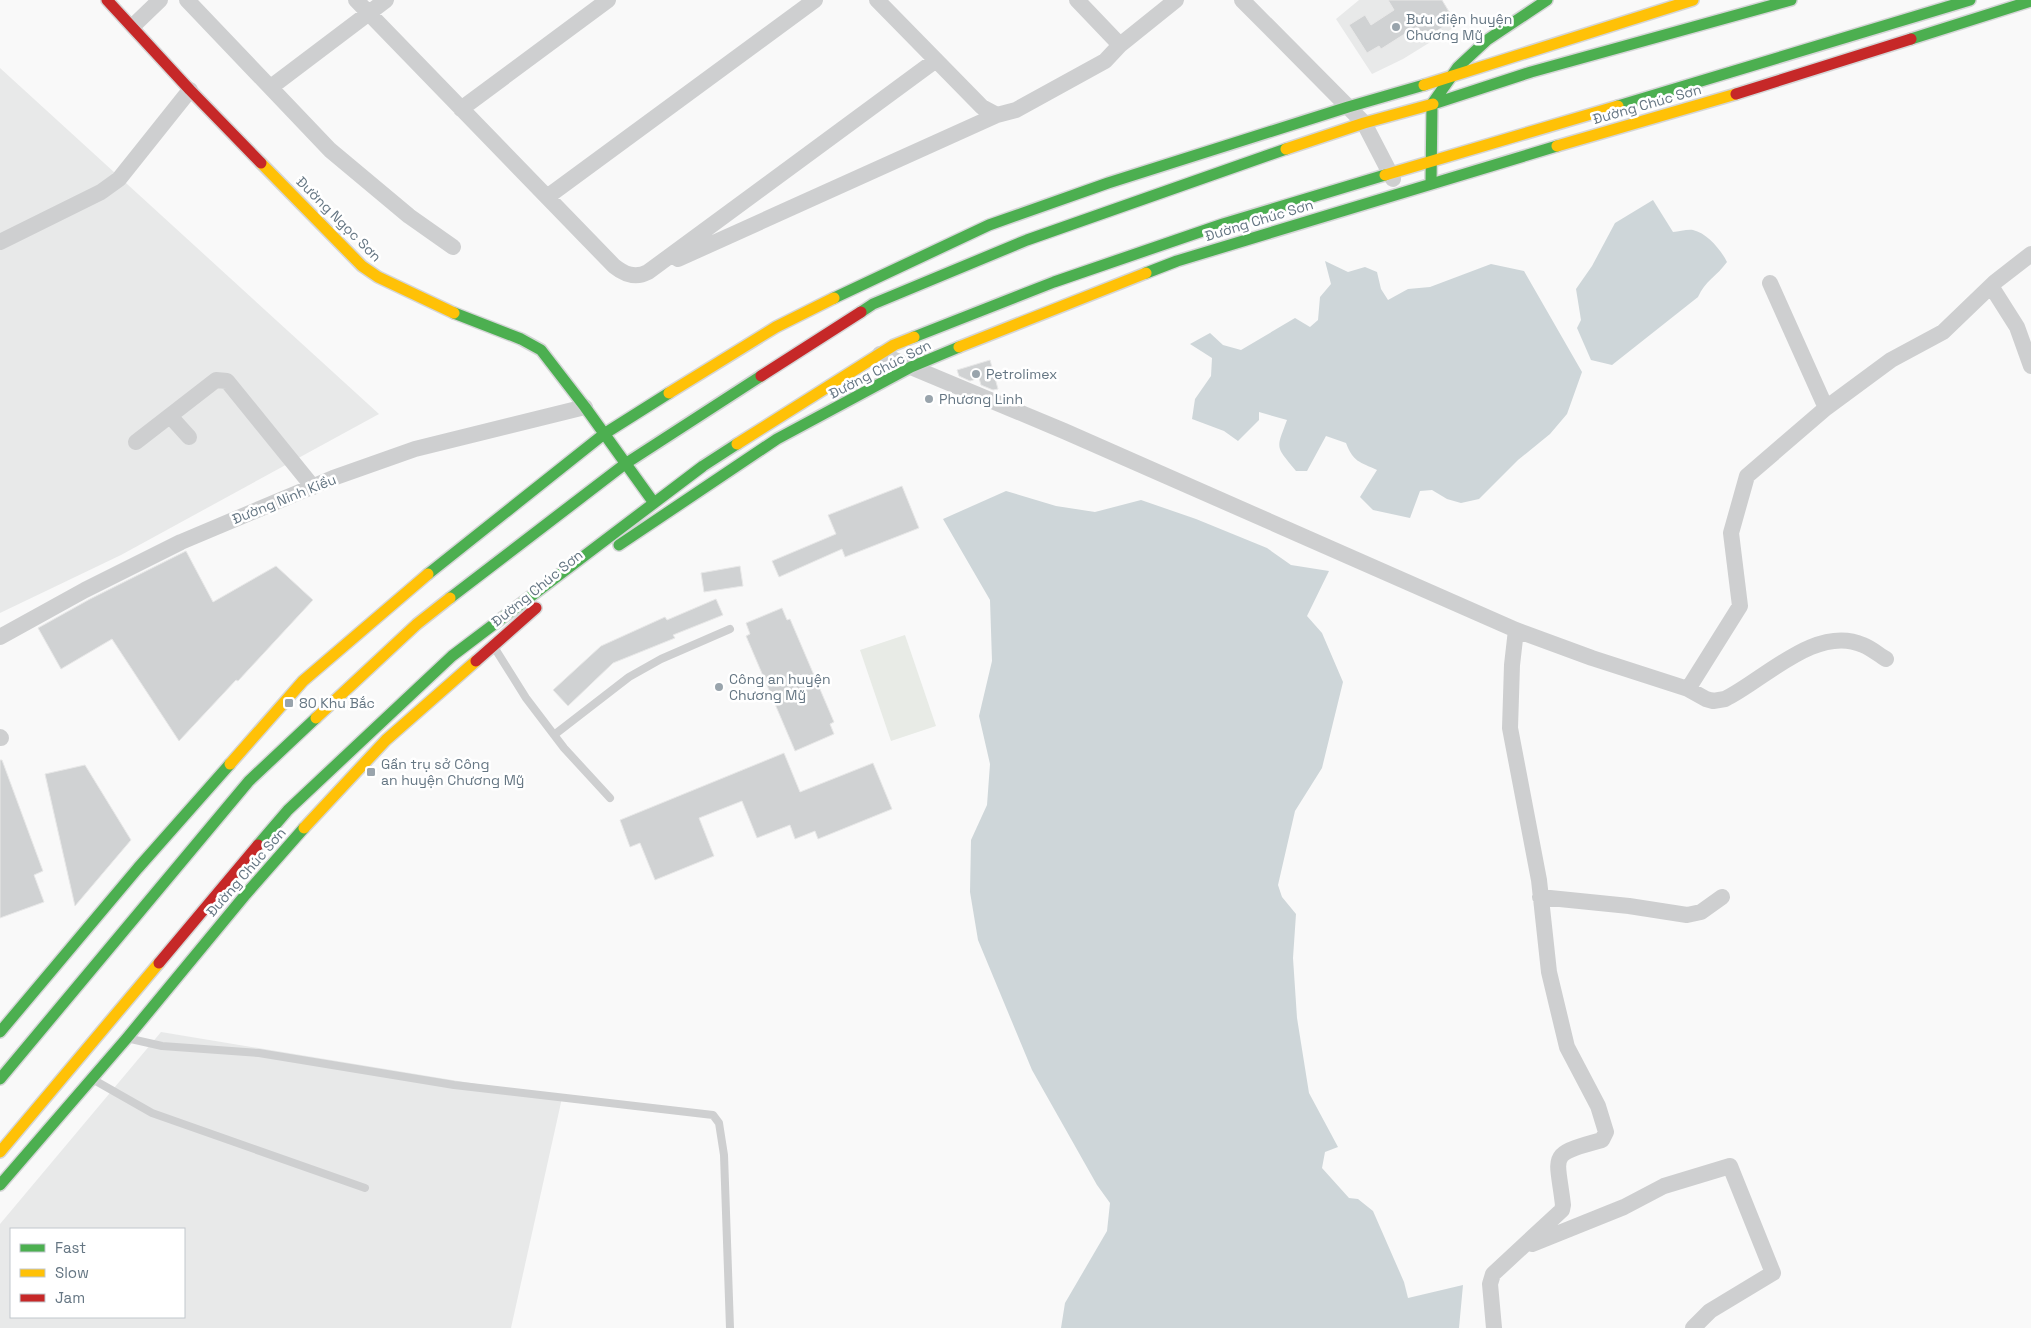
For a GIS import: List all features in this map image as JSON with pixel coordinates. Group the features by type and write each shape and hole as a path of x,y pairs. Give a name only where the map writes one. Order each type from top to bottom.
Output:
{"main road":[{"name":"Đường Ngọc Sơn","path":"107,0 190,90 362,266 378,277 461,317 541,350 585,407 654,504"},
{"path":"1431,183 1432,104 1458,67 1487,40 1547,0"},
{"path":"0,1032 138,868 303,681 445,560 604,434 776,327 875,277 989,225 1108,183 1450,78 1693,0"},
{"path":"0,1079 249,781 417,624 625,464 873,304 1027,240 1198,179 1364,123 1432,104 1531,72 1792,0"},
{"name":"Đường Chúc Sơn","path":"0,1185 82,1073 288,810 452,656 703,466 894,345 1054,282 1224,224 1970,0"},
{"name":"Đường Chúc Sơn","path":"0,1152 82,1073 127,1038 246,894 386,740 492,645 579,572 777,439 911,367 1019,322 1177,261 1431,183 1712,101 2030,3"}],"street":[{"path":"133,26 160,0"},
{"path":"187,0 330,150 408,216 452,247"},
{"path":"356,0 614,266 630,275 639,276 996,115 1016,110 1105,60 1120,45 1176,0"},
{"path":"272,87 386,0"},
{"path":"461,109 608,0"},
{"path":"547,197 816,0"},
{"path":"877,0 982,106 996,115"},
{"path":"1077,0 1120,45"},
{"path":"1242,0 1364,123 1400,193"},
{"path":"648,272 936,60"},
{"path":"0,242 101,192 119,179 190,90"},
{"path":"1688,689 1740,606 1731,533 1747,476 1826,408 1891,360 1942,332 1991,286 2031,254"},
{"path":"1770,283 1826,408"},
{"path":"1991,286 2018,327 2031,366"},
{"path":"880,354 1064,431 1516,630 1592,658 1688,689 1706,699 1713,701 1725,699 1797,654 1815,645 1845,640 1863,645 1886,659"},
{"path":"136,442 216,380 228,381 313,487"},
{"name":"Đường Ninh Kiều","path":"0,637 85,590 181,542 313,487 415,449 585,407"},
{"path":"170,416 188,436"},
{"path":"1494,1328 1490,1279 1496,1270 1562,1210 1563,1205 1557,1167 1561,1156 1568,1149 1602,1140 1606,1132 1598,1106 1567,1047 1547,963 1539,880 1510,728 1512,665 1516,630"},
{"path":"1540,897 1629,906 1687,915 1701,912 1722,897"},
{"path":"1518,1250 1624,1207 1664,1186 1730,1166 1773,1273 1710,1311 1693,1328"}],"lane":[{"path":"554,735 629,677 661,659 730,629"},
{"path":"484,632 526,698 554,735 610,798"},
{"path":"127,1038 162,1046 259,1053 454,1085 713,1115 719,1123 724,1154 730,1328"},
{"path":"82,1073 152,1113 365,1188"}],"shaded area":[{"path":"1359,0 1442,0 1458,25 1403,59 1372,74 1336,19"},
{"path":"0,68 379,414 121,555 0,613"},
{"path":"1653,200 1673,232 1693,230 1698,232 1717,247 1727,262 1704,287 1698,297 1612,365 1591,360 1577,328 1581,320 1576,289 1592,266 1615,223"},
{"path":"1325,261 1348,272 1365,267 1377,272 1381,289 1388,300 1408,289 1430,287 1491,264 1524,271 1582,372 1567,414 1550,434 1518,460 1479,499 1461,503 1447,499 1432,490 1420,491 1410,518 1373,510 1360,497 1377,470 1354,458 1346,443 1326,436 1307,471 1296,471 1281,451 1279,442 1287,420 1259,412 1259,420 1238,441 1224,431 1192,419 1195,399 1211,376 1212,358 1190,344 1210,333 1223,345 1241,350 1295,318 1310,327 1318,320 1320,297 1331,284"},
{"path":"1006,491 1056,506 1095,512 1141,500 1196,519 1267,548 1291,565 1329,571 1307,616 1322,633 1343,682 1322,768 1295,811 1278,885 1282,897 1296,914 1293,958 1297,1018 1309,1093 1338,1147 1325,1152 1322,1168 1349,1198 1358,1199 1373,1211 1404,1282 1408,1298 1463,1285 1459,1328 1061,1328 1065,1303 1107,1231 1110,1203 1097,1185 1032,1070 978,940 970,892 971,840 987,805 990,764 979,716 992,661 990,600 943,519"},
{"path":"905,635 936,726 891,741 860,650"},
{"path":"161,1032 562,1098 511,1328 0,1328 0,1224"}],"building":[{"name":"Bưu điện huyện Chương Mỹ","path":"1388,0 1442,0 1454,20 1419,42 1411,30 1381,49 1379,46 1367,53 1349,25 1365,15 1371,25 1394,10"},
{"name":"Petrolimex","path":"990,360 998,389 993,390 981,385 979,378 970,381 959,376 957,370"},
{"path":"902,486 919,528 845,557 842,549 779,577 772,561 836,534 828,515"},
{"path":"186,551 213,602 276,566 313,600 179,741 112,639 61,669 38,628 90,599"},
{"path":"740,566 743,586 704,592 701,573"},
{"path":"716,599 723,615 673,635 675,638 613,663 568,706 553,690 601,646 665,617 667,620"},
{"path":"782,608 787,620 790,619 834,722 830,724 834,734 795,751 746,636 750,634 746,623"},
{"path":"784,753 800,792 873,763 892,809 818,839 815,831 795,839 790,825 757,838 742,801 699,818 714,856 655,880 640,843 630,847 620,820"},
{"path":"0,760 2,760 43,871 34,875 44,902 0,918"},
{"path":"85,765 131,840 75,906 45,774"}],"traffic: fast":[{"path":"1431,183 1432,104 1458,67 1487,40 1547,0"},
{"path":"1433,104 1531,72 1791,0"},
{"path":"1618,106 1970,0"},
{"path":"1911,39 2031,1"},
{"path":"834,298 989,225 1108,183 1424,85"},
{"path":"1146,273 1177,261 1557,146"},
{"path":"861,312 873,304 1027,240 1286,149"},
{"path":"914,337 1054,282 1223,224 1385,175"},
{"path":"454,313 521,339 541,350 585,407 654,503"},
{"path":"619,545 777,439 911,367 959,347"},
{"path":"450,598 625,464 761,376"},
{"path":"428,574 604,434 669,393"},
{"path":"258,845 288,810 452,656 703,466 737,444"},
{"path":"0,1079 249,781 316,718"},
{"path":"0,1032 138,868 230,764"},
{"path":"0,1185 304,828"}],"traffic: slow":[{"path":"1424,85 1693,0"},
{"path":"1557,146 1736,94"},
{"path":"1286,149 1364,123 1433,104"},
{"path":"1385,175 1618,106"},
{"path":"261,163 362,266 378,277 454,313"},
{"path":"959,347 1146,273"},
{"path":"669,393 776,327 834,298"},
{"path":"737,444 894,345 914,337"},
{"path":"230,764 303,681 428,574"},
{"path":"316,718 417,624 450,598"},
{"path":"304,828 386,740 476,661"},
{"path":"0,1152 159,963"}],"traffic: jam":[{"path":"107,0 261,163"},
{"path":"1736,94 1911,39"},
{"path":"761,376 861,312"},
{"path":"476,661 536,608"},
{"path":"159,963 258,845"}],"place":[{"name":"Bưu điện huyện Chương Mỹ","path":"1396,27"},
{"name":"Petrolimex","path":"976,374"},
{"name":"Phương Linh","path":"929,399"},
{"name":"Công an huyện Chương Mỹ","path":"719,687"},
{"name":"80 Khu Bắc","path":"289,703"},
{"name":"Gần trụ sở Công an huyện Chương Mỹ","path":"371,772"}]}
